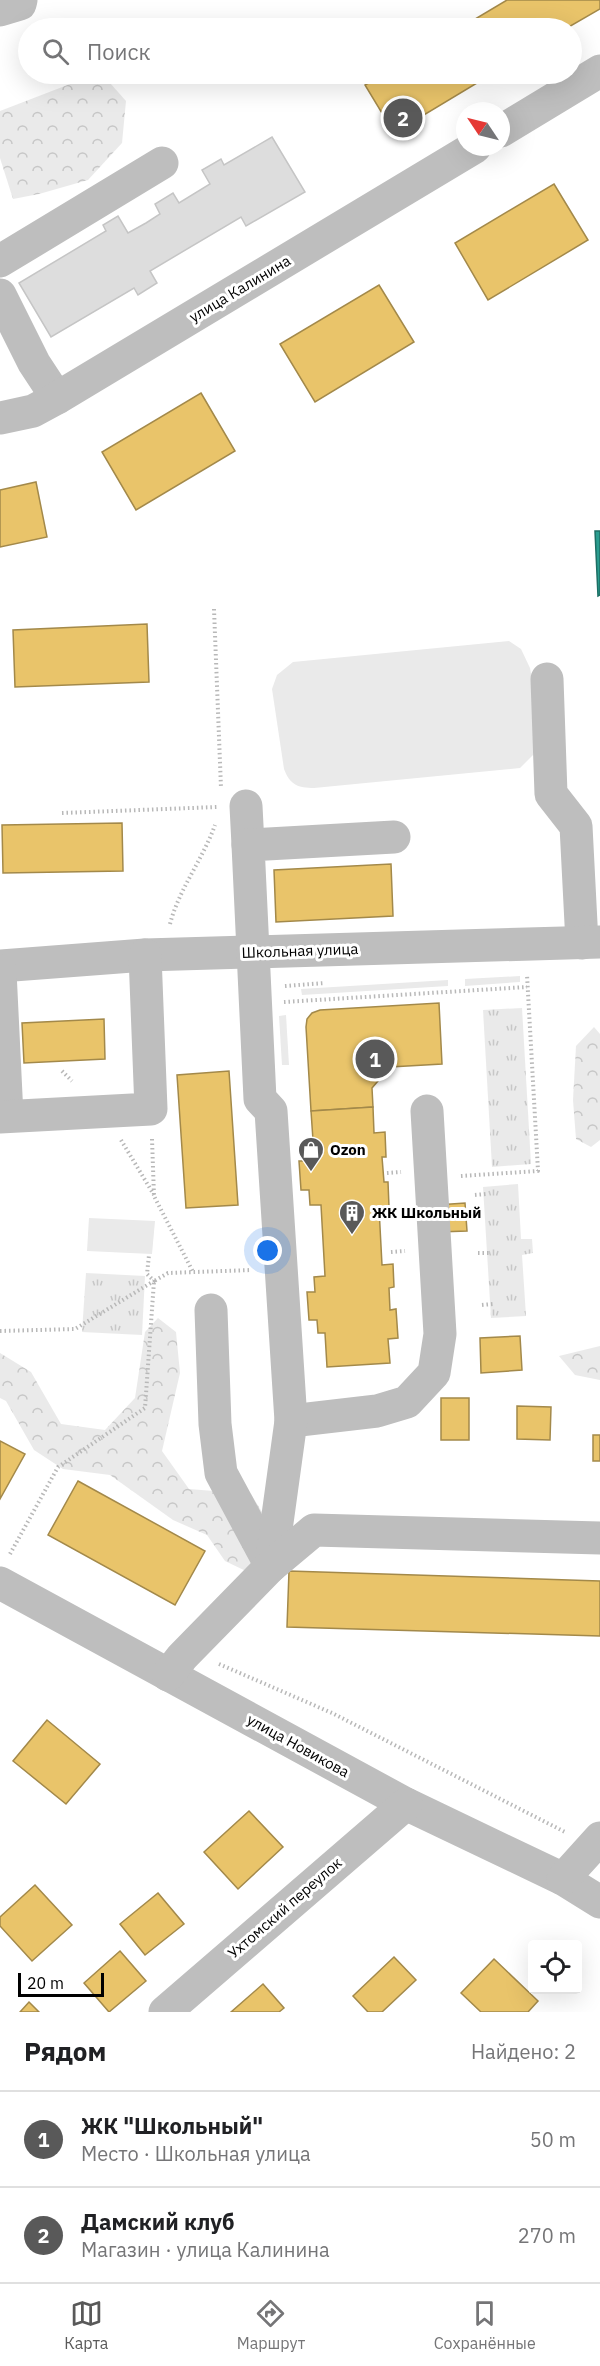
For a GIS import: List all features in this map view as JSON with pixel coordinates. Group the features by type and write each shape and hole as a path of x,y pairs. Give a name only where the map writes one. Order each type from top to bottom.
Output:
{"street":[{"path":"0,10 20,4 21,0"},
{"path":"582,82 600,71"},
{"path":"510,126 579,84"},
{"name":"улица Калинина","path":"0,418 33,411 57,398 460,156"},
{"path":"0,261 162,163"},
{"path":"0,295 34,363 57,398"},
{"path":"548,680 551,794 576,826 591,942"},
{"path":"234,806 248,845 260,1099 271,1111 291,1421 271,1566"},
{"path":"248,845 394,837"},
{"name":"Школьная улица","path":"0,966 156,944 253,952 591,942"},
{"path":"0,971 3,1117 151,1109 156,944"},
{"path":"291,1421 377,1411 407,1402 434,1373 440,1334 427,1111"},
{"path":"211,1310 215,1424 221,1473 271,1566"},
{"path":"175,1666 271,1566 314,1530 600,1538"},
{"name":"улица Новикова","path":"7,1575 175,1666 406,1804 563,1879 600,1902"},
{"name":"Ухтомский переулок","path":"165,2012 406,1804"},
{"path":"563,1879 596,1842"}],"path":[{"path":"156,944 208,846 234,806 214,609"},
{"path":"62,813 234,806"},
{"path":"431,1178 538,1171 525,944"},
{"path":"278,1002 527,987"},
{"path":"151,1109 154,1196 194,1272"},
{"path":"475,1195 486,1194"},
{"path":"478,1253 490,1253"},
{"path":"7,1575 58,1467 145,1408 154,1281 147,1274 149,1255"},
{"path":"0,1331 75,1329 168,1274 242,1270"},
{"path":"482,1305 493,1304"},
{"path":"0,1548 7,1575"},
{"path":"175,1666 205,1658 332,1713 596,1842"}],"green space":[{"path":"70,84 111,84 126,101 122,143 88,180 13,199 0,158 0,111"},
{"path":"509,641 521,649 530,668 542,741 536,752 520,768 314,788 299,786 289,779 284,769 272,689 277,675 293,662"},
{"path":"520,976 520,982 465,986 465,979"},
{"path":"448,980 448,986 302,995 301,989"},
{"path":"522,1008 531,1164 492,1167 483,1010"},
{"path":"286,1015 289,1065 282,1065 279,1016"},
{"path":"594,1027 600,1034 600,1140 591,1147 576,1139 573,1100 576,1046"},
{"path":"518,1184 521,1239 532,1239 533,1253 522,1255 526,1316 491,1318 483,1187"},
{"path":"89,1218 155,1221 152,1254 87,1251"},
{"path":"86,1273 145,1276 142,1335 82,1332"},
{"path":"158,1318 176,1332 180,1373 162,1451 189,1489 251,1494 273,1530 250,1573 225,1561 207,1535 173,1520 110,1475 63,1469 34,1450 6,1401 0,1398 0,1353 31,1372 61,1424 105,1430 135,1398 145,1332"},
{"path":"600,1346 600,1380 575,1375 559,1356"}],"building: Жильё":[{"path":"507,0 600,0 600,9 582,19 477,18"},
{"path":"367,84 475,84 394,133 365,85"},
{"path":"554,184 588,240 488,300 455,243"},
{"path":"379,285 414,342 315,402 280,344"},
{"path":"201,393 235,451 136,510 102,452"},
{"path":"36,482 47,537 0,547 0,490"},
{"path":"147,624 149,682 15,687 13,630"},
{"path":"122,823 123,871 3,873 2,825"},
{"path":"391,864 393,916 276,922 274,870"},
{"path":"439,1003 442,1064 390,1067 372,1088 373,1107 311,1111 306,1027 307,1019 312,1013 320,1010"},
{"path":"104,1019 105,1059 24,1063 22,1023"},
{"path":"229,1071 238,1205 186,1208 177,1075"},
{"name":"ЖК Школьный","path":"373,1107 374,1133 385,1132 386,1157 382,1157 384,1182 388,1182 389,1207 379,1208 382,1265 393,1264 394,1287 389,1288 390,1310 396,1309 398,1338 388,1339 390,1363 327,1367 325,1333 318,1333 317,1320 309,1320 307,1292 315,1292 314,1277 325,1276 321,1205 310,1205 309,1190 301,1190 299,1161 307,1161 306,1141 313,1140 311,1111"},
{"path":"465,1203 467,1231 439,1232 437,1205"},
{"path":"520,1336 522,1370 481,1373 480,1338"},
{"path":"441,1398 469,1398 469,1440 441,1440"},
{"path":"517,1406 551,1407 550,1440 517,1439"},
{"path":"593,1435 600,1435 600,1461 593,1461"},
{"path":"0,1441 25,1454 0,1499"},
{"path":"78,1481 205,1551 175,1605 48,1535"},
{"path":"289,1571 600,1581 600,1636 287,1627"},
{"path":"47,1720 100,1764 66,1804 13,1761"},
{"path":"249,1811 283,1847 238,1889 204,1852"},
{"path":"35,1885 72,1925 32,1961 0,1926 0,1917"},
{"path":"158,1893 184,1924 145,1955 120,1924"},
{"path":"120,1951 146,1981 109,2012 84,1983"},
{"path":"394,1957 416,1980 382,2012 368,2012 353,1996"},
{"path":"494,1959 528,1994 538,2001 528,2012 481,2012 461,1993"},
{"path":"263,1984 284,2008 279,2012 231,2012"},
{"path":"29,2002 39,2012 20,2012"}],"building: Школы":[{"path":"595,531 600,531 600,595 598,596"}],"building: Прочее":[{"path":"272,137 305,192 246,226 241,217 150,271 157,283 138,295 134,288 51,337 19,283 106,231 103,225 118,216 128,233 146,223 160,214 155,204 173,193 179,203 210,184 202,170 221,159 224,165"}],"place":[{"name":"Дамский клуб","path":"403,118"},
{"name":"ЖК \"Школьный\"","path":"375,1059"},
{"name":"Ozon","path":"311,1173"},
{"name":"ЖК Школьный","path":"352,1236"}]}
